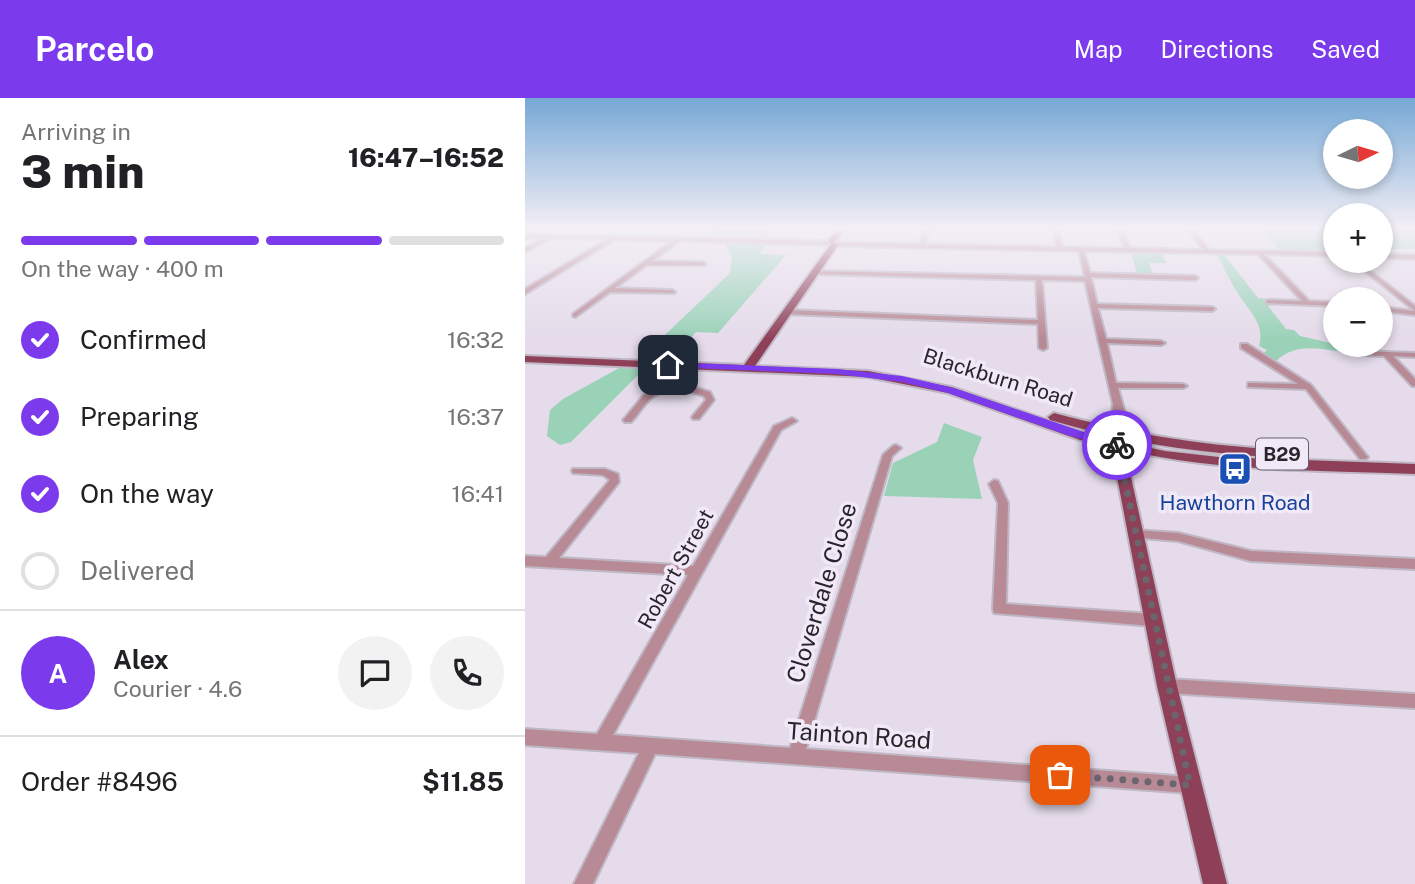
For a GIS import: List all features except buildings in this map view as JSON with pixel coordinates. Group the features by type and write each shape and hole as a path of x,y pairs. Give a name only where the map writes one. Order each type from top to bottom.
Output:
{"main road":[{"path":"750,364 818,266"},
{"name":"Blackburn Road","path":"525,353 750,364 856,366 898,371 963,386 1095,429 1129,443 1235,452 1415,459"},
{"name":"Blackburn Road","path":"525,359 688,366 750,364 860,373 951,390 1070,433 1219,461 1415,469"},
{"path":"1024,407 1129,443 1124,477 1135,534 1167,686 1215,884"}],"street":[{"path":"525,292 569,266"},
{"path":"575,315 642,266"},
{"path":"1085,266 1112,384 1129,443"},
{"path":"1272,266 1307,303"},
{"path":"813,273 1195,278"},
{"path":"1369,273 1415,311"},
{"path":"1039,278 1044,348"},
{"path":"609,290 672,292"},
{"path":"1268,302 1323,304"},
{"path":"1094,306 1212,309"},
{"path":"1393,310 1415,311"},
{"path":"786,313 1042,322"},
{"path":"1102,341 1161,343"},
{"path":"1244,346 1259,350 1308,387 1363,457"},
{"path":"1393,354 1415,355"},
{"path":"1388,357 1415,384"},
{"path":"669,388 688,366"},
{"path":"1112,384 1183,386"},
{"path":"1251,385 1308,387"},
{"path":"628,420 645,399 653,393 669,388 707,394 710,400 696,417"},
{"path":"1095,429 1108,428 1115,423 1117,403"},
{"name":"Robert Street","path":"601,742 777,428 792,421"},
{"name":"Cloverdale Close","path":"796,755 888,455 897,448"},
{"path":"549,562 614,482 614,477 605,472 577,471"},
{"path":"994,484 1003,503 999,609 1152,620"},
{"path":"1135,534 1178,537 1251,556 1415,564"},
{"path":"525,561 698,570"},
{"path":"1167,686 1415,701"},
{"name":"Tainton Road","path":"525,737 1190,785"},
{"path":"583,884 650,747"}],"green space":[{"path":"731,266 777,266 718,333 696,332 678,352 648,351 730,273"},
{"path":"1135,266 1150,266 1153,274 1137,274"},
{"path":"1223,266 1233,266 1258,298 1269,299 1274,305 1268,306 1286,329 1294,330 1300,336 1323,341 1323,349 1294,351 1276,361 1264,353 1267,350 1259,346 1260,331"},
{"path":"619,368 644,369 571,442 560,445 547,436 550,410 563,399"},
{"path":"944,423 982,437 973,460 982,499 884,496 893,463 937,442"}],"way so far":[{"path":"1060,775 1190,785 1152,620 1124,477 1117,464 1117,445"}],"place":[{"name":"Hawthorn Road","path":"1235,469"}],"route":[{"path":"668,365 837,371 902,379 951,390 1070,433 1117,445"}]}
